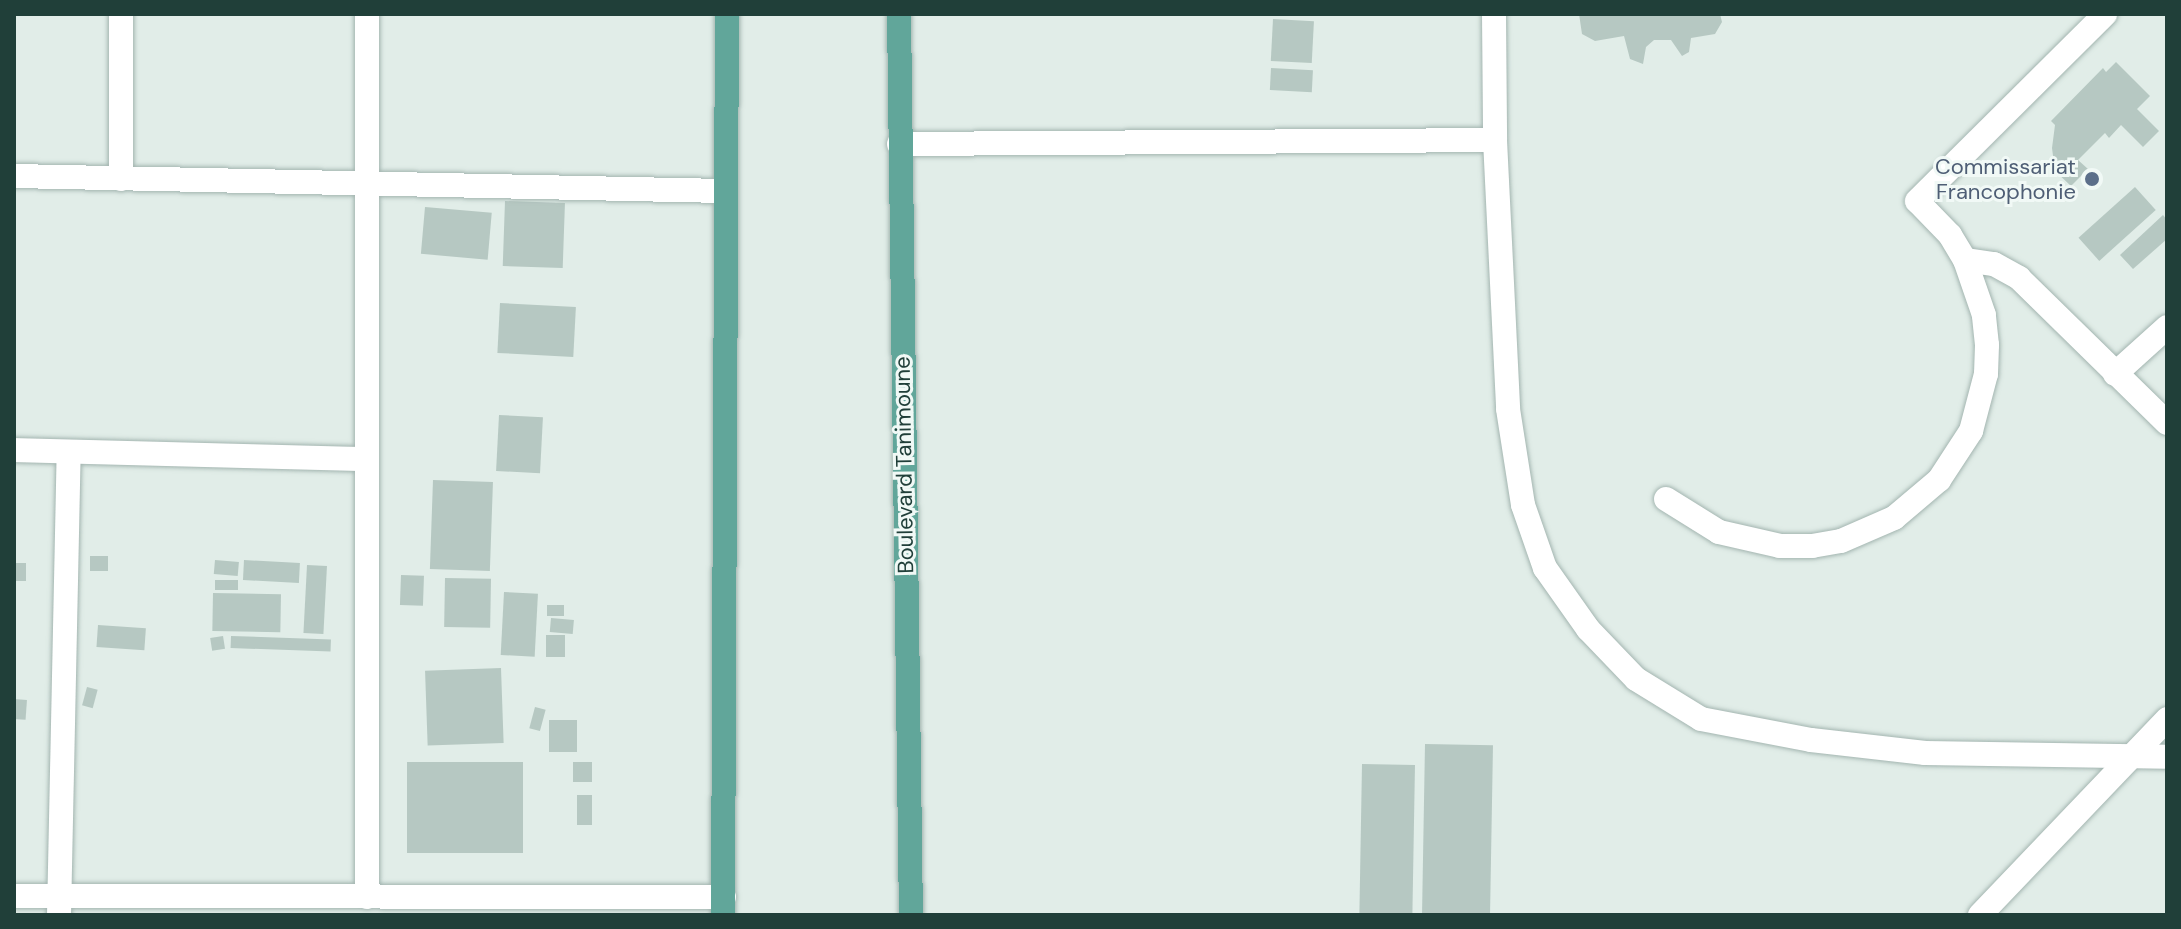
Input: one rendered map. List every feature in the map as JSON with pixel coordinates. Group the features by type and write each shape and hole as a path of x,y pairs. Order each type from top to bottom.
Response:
{"main road":[{"path":"723,906 727,14"},
{"name":"Boulevard Tanimoune","path":"899,14 911,915"}],"street":[{"path":"121,14 121,179"},
{"path":"367,14 367,897"},
{"path":"1494,14 1495,140 1508,409 1523,505 1545,568 1588,629 1636,679 1701,719 1811,740 1925,753 2167,757"},
{"path":"1666,499 1719,532 1780,546 1841,541 1894,518 1918,501 1957,456 1971,431 1986,374 1984,315 1965,260 1950,235 1917,201 2105,14"},
{"path":"899,144 1495,140"},
{"path":"14,176 726,191"},
{"path":"1965,260 1994,264 2019,278 2167,423"},
{"path":"2115,374 2167,327"},
{"path":"14,450 367,459"},
{"path":"60,906 69,452"},
{"path":"1980,915 2167,719"},
{"path":"14,896 60,906 367,897 723,906"}],"building":[{"path":"1579,14 1720,14 1722,22 1715,34 1691,38 1689,52 1682,56 1671,40 1654,40 1646,47 1643,64 1630,59 1624,36 1595,41 1582,34"},
{"path":"1273,19 1314,21 1312,63 1271,61"},
{"path":"2116,62 2150,96 2137,109 2159,131 2143,147 2121,125 2109,138 2105,133 2078,160 2088,169 2071,186 2055,171 2052,148 2055,125 2051,121 2103,68 2106,72"},
{"path":"1271,68 1313,70 1312,92 1270,90"},
{"path":"2135,187 2156,210 2099,261 2079,238"},
{"path":"505,201 565,203 563,268 503,266"},
{"path":"425,207 492,213 488,260 421,254"},
{"path":"2163,215 2167,220 2167,239 2133,269 2120,255"},
{"path":"500,303 576,307 573,357 497,353"},
{"path":"499,415 543,417 540,473 496,471"},
{"path":"433,480 493,482 490,571 430,569"},
{"path":"90,556 108,556 108,571 90,571"},
{"path":"215,560 239,562 238,576 214,574"},
{"path":"244,560 300,563 299,583 243,580"},
{"path":"15,563 26,563 26,581 15,581"},
{"path":"307,565 327,566 323,634 303,633"},
{"path":"401,575 424,576 423,606 400,605"},
{"path":"445,578 491,579 490,628 444,627"},
{"path":"215,580 238,580 238,590 215,590"},
{"path":"504,592 538,594 535,657 501,655"},
{"path":"213,593 281,594 280,632 212,631"},
{"path":"547,605 564,605 564,616 547,616"},
{"path":"551,618 574,620 573,634 550,632"},
{"path":"98,625 146,628 144,650 96,647"},
{"path":"546,635 565,635 565,657 546,657"},
{"path":"223,636 225,649 212,651 210,638"},
{"path":"231,636 331,639 331,651 231,648"},
{"path":"501,668 504,743 428,746 425,671"},
{"path":"87,687 98,690 93,708 82,705"},
{"path":"14,699 27,700 26,720 14,719"},
{"path":"535,707 546,710 540,731 529,728"},
{"path":"549,720 577,720 577,752 549,752"},
{"path":"1425,744 1493,745 1490,915 1422,915"},
{"path":"407,762 523,762 523,853 407,853"},
{"path":"573,762 592,762 592,782 573,782"},
{"path":"1362,764 1415,765 1412,915 1359,915"},
{"path":"577,795 592,795 592,825 577,825"}],"place":[{"name":"Commissariat Francophonie","path":"2092,179"}]}
